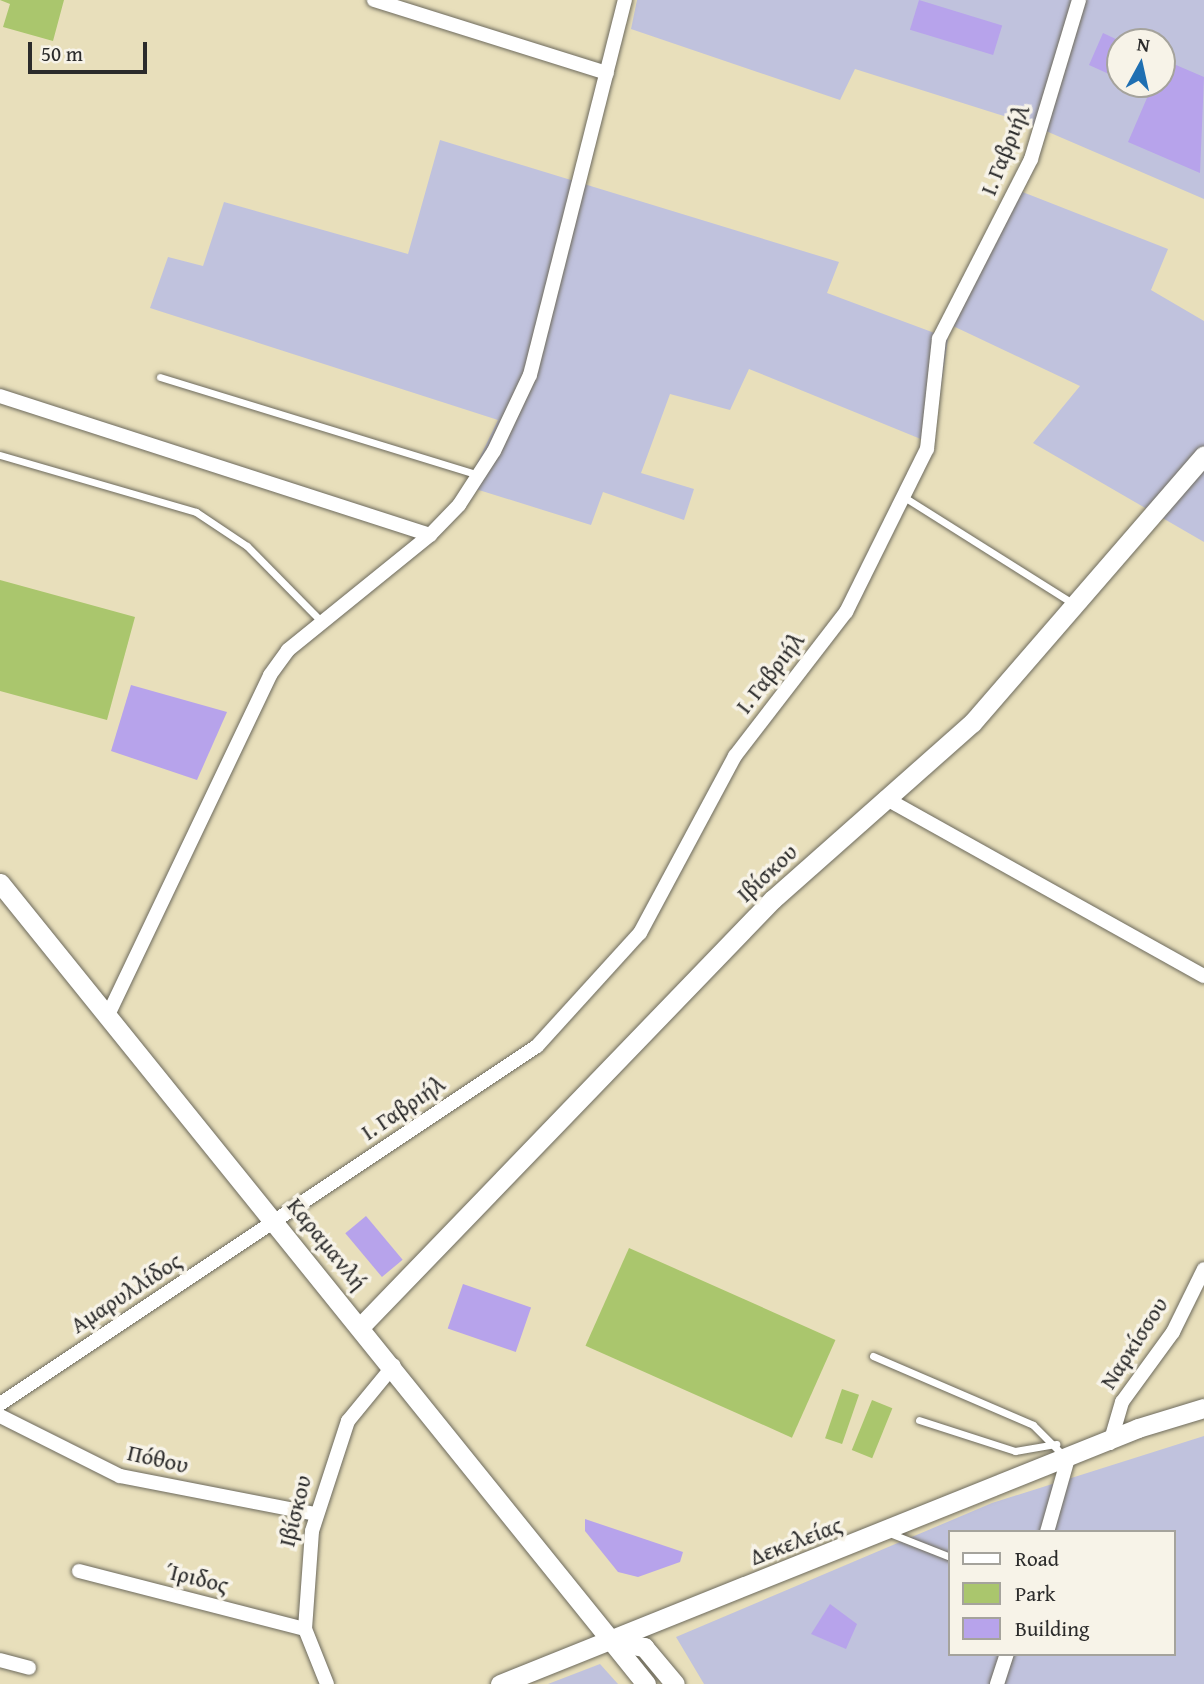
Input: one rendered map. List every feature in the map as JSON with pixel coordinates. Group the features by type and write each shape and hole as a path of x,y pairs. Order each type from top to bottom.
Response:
{"main road":[{"name":"Ιβίσκου","path":"362,1325 764,908 972,723 1078,607 1204,455"},
{"name":"Καραμανλή","path":"0,883 362,1325 608,1641 646,1684"},
{"name":"Δεκελείας","path":"500,1684 1204,1408"},
{"name":"Δεκελείας","path":"1110,1443 1204,1420"},
{"path":"608,1641 644,1647 675,1684"}],"street":[{"path":"374,0 607,74"},
{"path":"108,1015 270,675 321,622 430,535 478,475 530,375 625,0"},
{"name":"Ι. Γαβριήλ","path":"278,1223 537,1046 614,966 685,857 735,756 842,618 903,496 932,429 939,339 1031,159 1079,0"},
{"path":"0,397 430,535"},
{"path":"885,798 1204,976"},
{"name":"Αμαρυλλίδος","path":"3,1396 278,1223"},
{"name":"Ναρκίσσου","path":"1110,1443 1122,1402 1173,1332 1204,1269"},
{"name":"Ιβίσκου","path":"327,1684 305,1629 316,1514 348,1421 394,1365"},
{"name":"Πόθου","path":"0,1416 120,1476 316,1514"},
{"path":"1048,1530 1068,1462"},
{"name":"Ίριδος","path":"79,1571 305,1629"},
{"path":"997,1684 1006,1656"},
{"path":"0,1660 29,1668"}],"lane":[{"path":"160,377 478,475"},
{"path":"0,455 196,512 247,546 321,622"},
{"path":"903,496 1078,607"},
{"path":"873,1356 1033,1425 1056,1444 1068,1462"},
{"path":"919,1420 1015,1451 1056,1444"},
{"path":"887,1532 948,1556"}],"shaded area":[{"path":"637,0 1204,0 1204,199 1032,125 855,69 840,100 631,29"},
{"path":"440,140 839,262 827,293 948,338 933,444 749,369 730,410 670,394 641,473 694,489 684,520 603,492 591,525 466,486 498,420 150,308 168,257 203,266 224,202 408,254"},
{"path":"1020,191 1168,249 1151,290 1204,321 1204,542 1033,443 1080,386 953,326"},
{"path":"1204,1436 1204,1684 704,1684 676,1637 992,1503"},
{"path":"600,1664 618,1684 548,1684"}],"green space":[{"path":"0,0 64,0 53,41 3,27 10,4"},
{"path":"0,580 135,617 107,720 0,691"},
{"path":"629,1248 835,1340 792,1438 585,1346"},
{"path":"842,1389 859,1395 842,1444 825,1438"},
{"path":"872,1400 892,1408 872,1458 852,1450"}],"building":[{"path":"919,0 1002,25 993,55 910,30"},
{"path":"1103,33 1106,34 1106,73 1089,65"},
{"path":"1176,65 1204,77 1200,173 1128,142 1147,98 1176,98"},
{"path":"131,685 227,712 197,780 111,751"},
{"path":"366,1216 403,1260 382,1277 345,1233"},
{"path":"463,1284 531,1307 516,1352 448,1328"},
{"path":"585,1519 683,1552 680,1562 638,1577 618,1572 585,1531"},
{"path":"830,1604 857,1624 846,1649 811,1634"}]}
